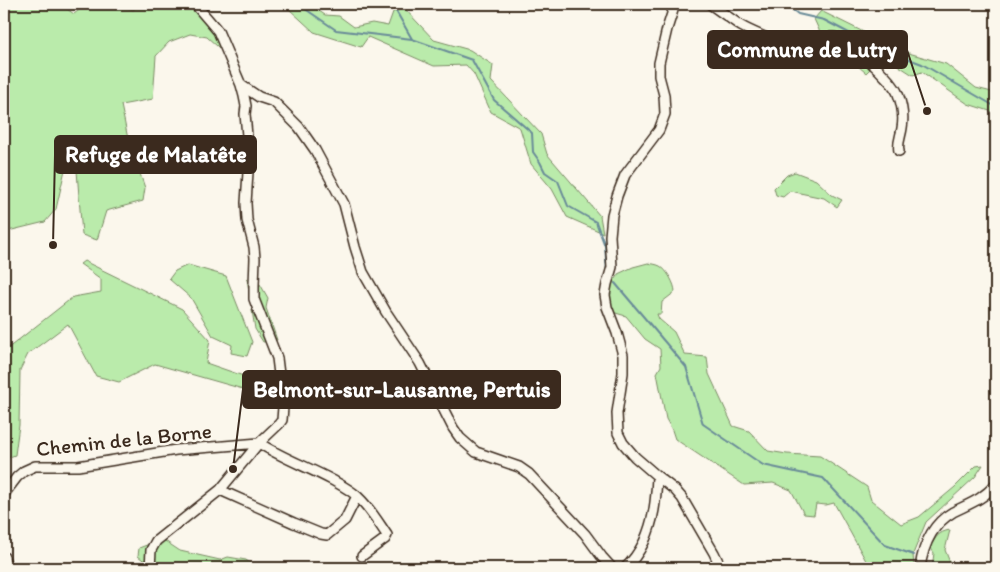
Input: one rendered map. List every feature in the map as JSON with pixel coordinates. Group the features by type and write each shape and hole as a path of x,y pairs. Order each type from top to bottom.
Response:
{"street":[{"path":"150,568 151,550 156,541 220,490 259,443 282,420 283,407 277,358 254,299 255,258 247,220 246,203 249,157 246,106 241,85 218,31 195,4"},
{"path":"675,4 658,63 664,95 665,114 659,130 625,176 617,196 612,215 610,236 612,267 605,295 622,355 623,373 618,413 618,433 623,443 635,457 682,498 714,552 721,568"},
{"path":"710,4 742,27 770,40 784,44 832,37 840,38 885,75 896,89 900,98 903,116 899,151"},
{"path":"241,85 259,97 274,102 299,127 315,150 344,204 363,272 386,312 420,364 460,438 476,452 519,467 528,474 585,534 612,568"},
{"path":"246,106 252,100 259,97"},
{"path":"259,443 272,452 344,487 365,504 387,535 385,539 362,556"},
{"name":"Chemin de la Borne","path":"4,494 24,471 35,466 78,466 176,450 259,443"},
{"path":"625,568 639,551 649,530 655,507 657,476"},
{"path":"920,568 925,545 931,533 941,521 951,513 989,493 996,484"},
{"path":"220,490 294,523 327,535 345,520 357,496"},
{"path":"4,557 8,568"}],"green space":[{"path":"4,4 60,4 74,14 87,4 121,4 133,10 141,4 195,4 218,31 228,56 207,37 190,34 169,42 156,56 153,99 121,105 128,139 145,188 143,201 106,211 97,240 82,235 76,158 67,161 56,209 45,222 4,232"},
{"path":"286,4 309,4 325,15 339,16 354,27 372,23 388,26 393,12 404,8 434,40 470,50 493,65 491,81 541,134 547,154 600,216 603,233 567,217 552,189 531,164 520,128 491,112 474,74 466,65 434,66 368,37 361,47 314,32"},
{"path":"821,11 902,51 946,64 976,88 996,93 996,113 968,104 922,72 913,75 888,59 865,53 871,68 866,73 849,58 849,45 820,37 814,19"},
{"path":"795,172 816,180 832,195 842,200 837,207 824,198 790,191 783,197 776,195 774,188 787,175"},
{"path":"84,261 182,309 210,340 206,363 255,380 250,391 155,364 119,382 96,376 68,324 28,354 20,370 19,425 15,455 4,459 4,342 7,349 73,297 101,292 101,279 80,264"},
{"path":"648,263 663,268 670,277 675,289 675,292 662,302 661,314 657,314 659,319 674,332 685,355 707,357 709,374 733,426 749,431 768,451 820,456 867,487 871,500 901,524 919,517 955,487 976,466 983,465 975,477 926,522 913,554 914,568 870,568 834,503 826,505 816,504 814,515 804,514 791,490 773,483 744,485 675,439 666,419 657,373 661,366 660,349 645,339 626,316 612,312 608,298 610,281 617,278 618,274"},
{"path":"188,265 226,276 252,342 247,356 231,353 232,345 213,336 191,298 169,279 175,271"},
{"path":"247,279 260,284 268,298 266,308 277,340 263,342 255,329"},
{"path":"950,530 945,550 951,565 957,568 932,568 934,553 930,547 938,536"},
{"path":"162,539 180,551 220,560 228,557 246,560 257,568 147,568 147,563 138,556 139,548"}],"waterway":[{"path":"298,4 336,30 412,39"},
{"path":"392,4 412,39 472,60 494,100 532,133 533,152 545,172 558,181 568,206 596,222 605,246 607,272"},
{"path":"785,4 798,14 824,20 870,44 922,64 996,107"},
{"path":"615,283 686,367 703,424 763,465 823,478 885,545 914,555"},
{"path":"933,563 937,568"}],"place":[{"name":"Commune de Lutry","path":"927,111"},
{"name":"Refuge de Malatête","path":"53,245"},
{"name":"Belmont-sur-Lausanne, Pertuis","path":"233,469"}]}
